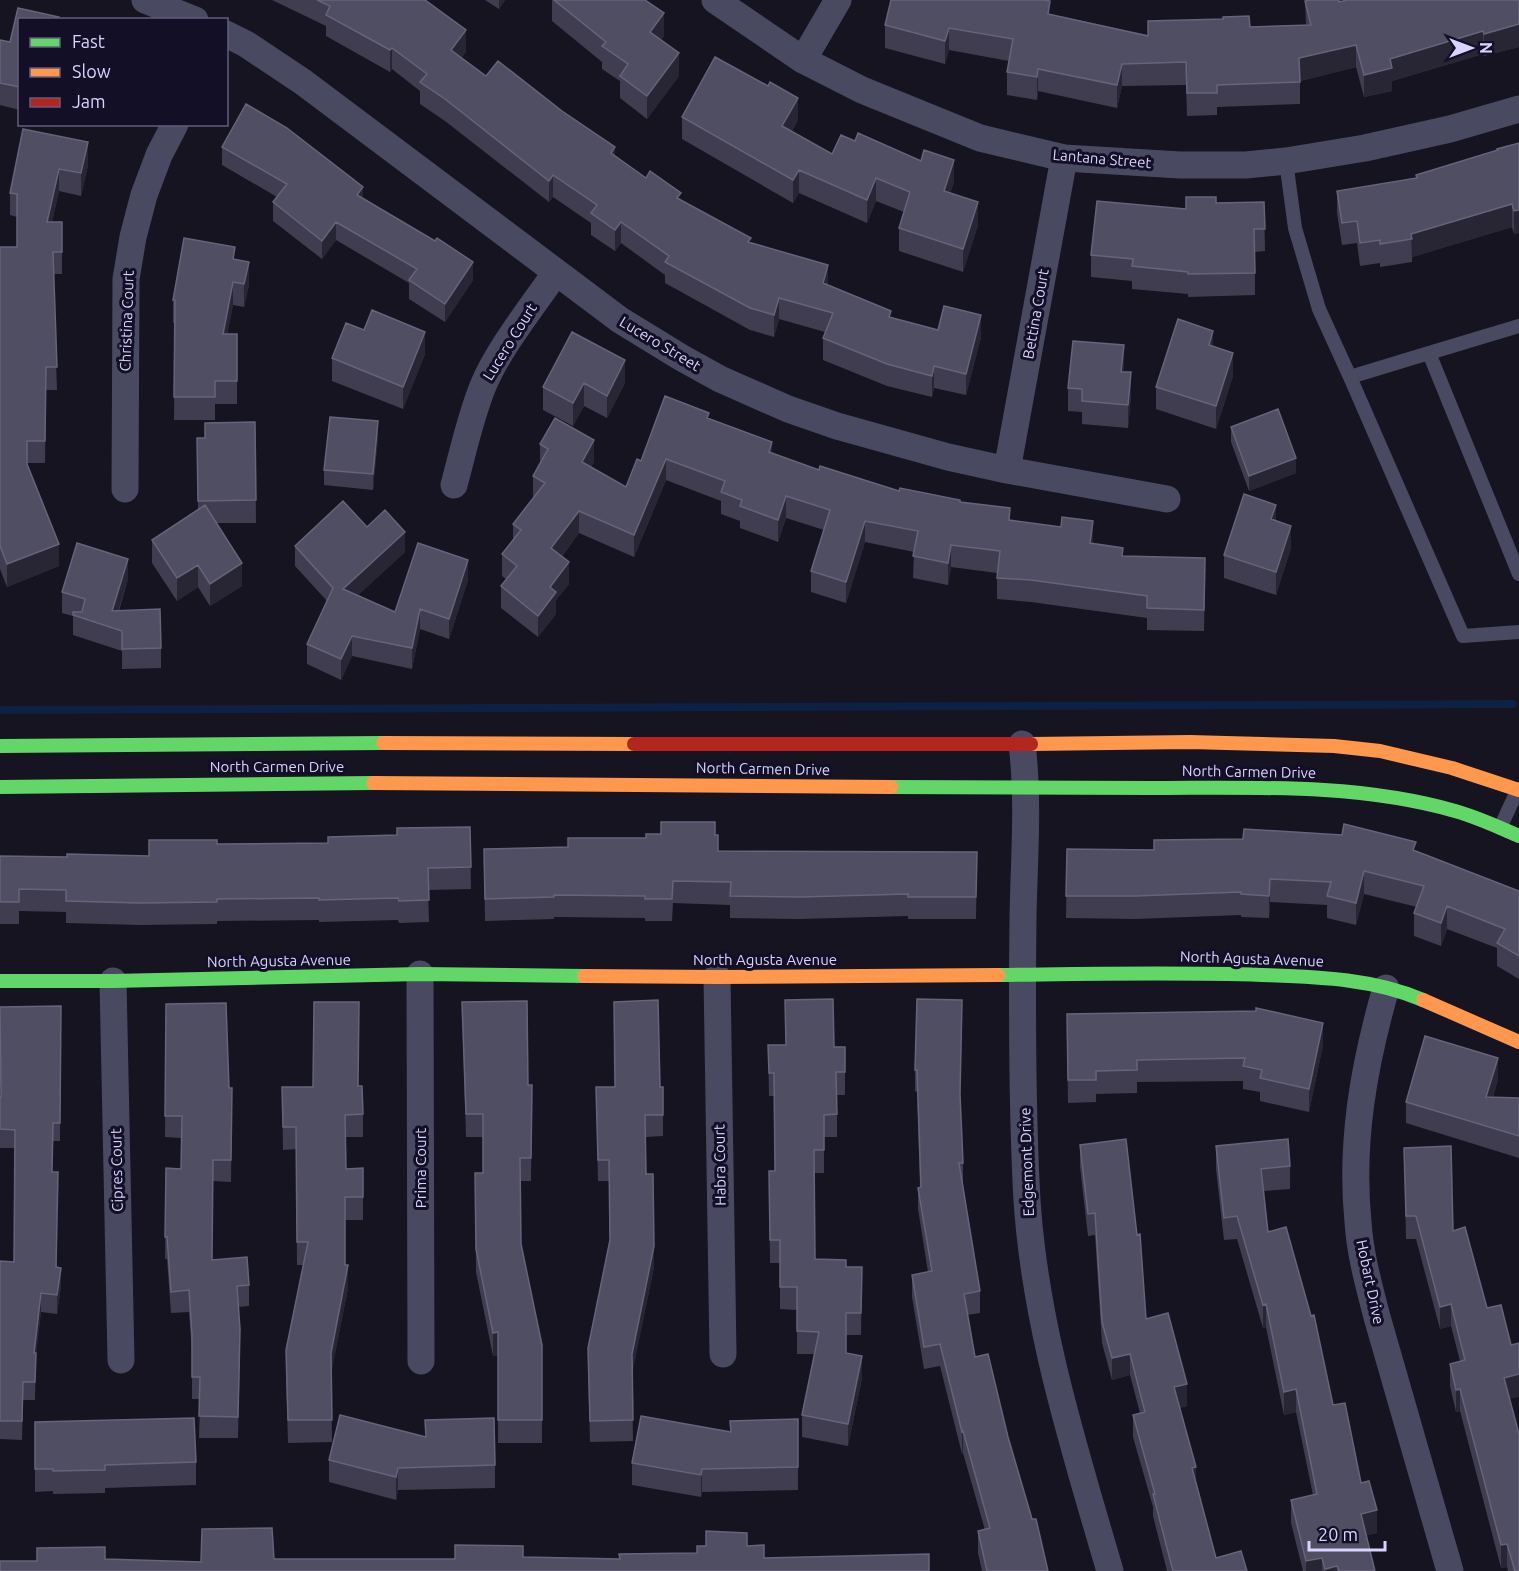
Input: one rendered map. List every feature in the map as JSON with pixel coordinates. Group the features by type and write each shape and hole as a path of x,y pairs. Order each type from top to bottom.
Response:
{"main road":[{"name":"North Carmen Drive","path":"0,746 187,743 1022,744 1190,742 1334,746 1380,751 1452,768 1518,789"},
{"name":"North Carmen Drive","path":"0,787 210,784 666,784 1254,788 1376,794 1450,809 1519,836"},
{"name":"North Agusta Avenue","path":"0,981 113,981 420,974 717,977 1277,974 1334,978 1407,993 1519,1042"}],"street":[{"path":"145,0 190,18"},
{"name":"Lantana Street","path":"715,0 803,60 862,90 980,138 1064,158 1180,165 1246,165 1286,161 1375,146 1450,129 1519,109"},
{"path":"803,60 838,0"},
{"name":"Lucero Street","path":"228,35 246,44 303,82 620,320 720,379 778,405 837,426 948,457 1007,471 1167,499"},
{"name":"Christina Court","path":"125,489 126,279 133,237 144,195 159,155 174,126"},
{"name":"Bettina Court","path":"1007,471 1064,158"},
{"name":"Lucero Court","path":"454,485 483,384 497,359 556,272"},
{"name":"Edgemont Drive","path":"1022,744 1025,788 1022,976 1026,1181 1030,1237 1053,1368 1110,1571"},
{"name":"Prima Court","path":"420,974 421,1361"},
{"name":"Habra Court","path":"717,977 723,1354"},
{"name":"Cipres Court","path":"113,981 122,1360"},
{"name":"Hobart Drive","path":"1386,988 1372,1037 1358,1119 1355,1172 1358,1224 1366,1276 1450,1571"}],"lane":[{"path":"1286,161 1295,228 1319,309 1463,636 1519,632"},
{"path":"1350,377 1519,326"},
{"path":"1429,353 1519,574"},
{"path":"1500,828 1518,789"}],"building":[{"path":"317,0 425,0 466,30 451,50 486,76 498,61 562,111 615,147 611,153 646,178 650,171 681,193 677,198 751,238 748,242 828,265 823,283 891,311 889,317 938,330 944,306 981,315 966,374 934,366 932,376 887,364 823,338 833,313 779,298 774,315 750,308 665,262 669,256 621,222 615,230 591,213 597,205 553,175 549,181 420,82 427,74 392,48 390,50 326,15 330,6"},
{"path":"554,0 645,0 664,13 650,32 679,53 647,96 620,76 628,64 602,46 606,42"},
{"path":"891,0 1044,0 1050,1 1048,14 1148,36 1148,21 1249,16 1250,27 1311,25 1305,1 1310,0 1339,0 1339,2 1347,0 1519,0 1519,24 1484,34 1483,31 1390,59 1392,68 1364,75 1356,45 1299,58 1300,82 1217,85 1217,93 1187,93 1186,62 1122,64 1117,85 1038,69 1037,77 1007,72 1013,39 949,28 945,41 885,25"},
{"path":"18,8 59,17 18,18 18,87 0,83 0,40 10,42"},
{"path":"715,57 768,86 770,82 798,98 782,126 832,154 841,135 855,141 858,133 921,161 924,150 954,160 944,191 978,202 963,249 899,228 910,192 876,178 867,200 799,170 793,180 682,117"},
{"path":"246,104 287,128 363,187 357,195 435,241 437,238 473,262 445,304 409,280 417,269 336,222 322,241 273,202 287,184 222,147"},
{"path":"23,129 88,142 81,173 59,169 47,222 62,222 62,252 53,252 57,367 46,367 45,441 27,441 27,464 59,544 7,564 0,546 0,247 17,247 17,194 10,193"},
{"path":"1519,143 1519,210 1514,211 1512,204 1411,234 1412,239 1380,244 1380,240 1360,243 1357,221 1342,223 1337,191 1417,178 1416,175"},
{"path":"1186,197 1216,197 1216,203 1264,202 1265,229 1254,229 1255,273 1188,274 1188,272 1132,266 1133,259 1091,255 1097,201 1186,209"},
{"path":"184,238 235,247 233,259 249,262 244,284 233,282 223,334 237,334 237,381 215,381 215,397 174,397 175,300 173,300"},
{"path":"372,310 425,332 403,387 332,358 346,323 364,330"},
{"path":"1178,319 1213,331 1209,345 1233,353 1216,406 1156,387"},
{"path":"572,332 625,360 607,396 584,383 573,403 543,387"},
{"path":"1073,341 1124,345 1121,372 1131,372 1128,405 1082,401 1082,389 1068,388"},
{"path":"665,396 709,413 707,418 772,442 769,452 819,470 820,466 899,491 900,488 960,500 960,502 1010,508 1009,520 1061,527 1062,517 1093,521 1090,543 1123,548 1122,556 1205,558 1204,610 1147,608 1147,596 1031,580 997,578 1000,551 951,545 948,563 913,556 918,531 865,521 846,582 811,571 830,510 786,496 778,520 740,506 742,500 721,492 725,481 666,459 634,535 579,511 551,548 569,562 550,587 556,592 538,616 501,586 517,566 502,554 521,530 513,524 545,483 533,476 548,449 540,444 555,418 594,440 582,462 626,487 637,459 641,461"},
{"path":"1278,409 1296,458 1249,476 1231,427"},
{"path":"330,417 378,421 373,474 324,470"},
{"path":"255,422 256,500 198,501 197,438 205,438 205,423"},
{"path":"1244,494 1276,505 1271,519 1291,526 1276,572 1224,555"},
{"path":"343,501 367,527 385,510 405,532 343,589 395,612 418,543 468,560 449,619 420,609 412,648 352,636 341,659 307,644 333,588 295,546"},
{"path":"205,505 242,563 210,584 198,565 177,578 152,540"},
{"path":"77,543 128,559 112,611 160,609 161,648 122,649 122,631 73,615 73,612 82,612 85,599 62,592"},
{"path":"661,822 715,822 718,851 977,852 976,897 908,897 908,894 730,896 731,882 673,881 672,899 645,899 645,896 554,895 554,897 485,899 484,849 568,847 568,838 646,838 646,834 661,834"},
{"path":"1344,824 1416,842 1413,850 1519,891 1519,956 1497,943 1505,929 1447,906 1441,923 1414,913 1424,886 1364,871 1356,903 1327,896 1331,882 1270,879 1269,896 1241,894 1241,892 1066,896 1067,849 1154,850 1154,840 1243,839 1244,829 1342,835"},
{"path":"470,827 471,867 428,868 429,900 399,901 398,898 217,899 217,902 139,903 66,901 66,890 19,889 19,902 0,902 0,856 67,857 67,854 149,856 149,840 217,840 217,844 328,843 328,837 397,835 397,828"},
{"path":"833,999 834,1047 845,1047 845,1072 836,1072 837,1114 824,1115 824,1150 814,1150 815,1259 846,1260 846,1267 862,1267 861,1313 846,1313 846,1353 862,1356 848,1424 802,1415 819,1332 797,1331 797,1287 780,1287 780,1240 770,1240 769,1171 775,1171 774,1073 769,1073 768,1045 786,1045 785,1000"},
{"path":"917,999 962,1000 960,1094 963,1163 959,1163 980,1291 964,1294 975,1357 988,1354 1008,1437 1032,1519 1036,1519 1048,1571 987,1571 978,1531 990,1528 962,1432 940,1344 924,1347 912,1275 932,1271 918,1188 921,1187 917,1070 915,1070"},
{"path":"658,1000 663,1115 645,1115 646,1174 653,1174 654,1246 632,1354 633,1420 590,1421 588,1348 610,1240 609,1160 598,1160 596,1087 615,1087 614,1002"},
{"path":"527,1001 528,1085 532,1085 531,1158 520,1158 521,1244 542,1345 542,1420 498,1420 498,1332 493,1333 476,1249 475,1173 483,1173 483,1114 466,1114 462,1002"},
{"path":"314,1002 359,1002 358,1086 362,1086 363,1114 345,1115 346,1169 363,1168 363,1197 345,1197 345,1265 348,1265 331,1353 332,1420 288,1420 286,1350 308,1242 297,1242 296,1127 283,1127 282,1087 313,1087"},
{"path":"226,1003 229,1088 232,1088 231,1160 213,1160 212,1260 247,1257 249,1285 237,1286 240,1329 238,1417 199,1416 200,1377 192,1377 189,1290 171,1292 167,1237 165,1237 166,1168 181,1169 182,1116 165,1116 166,1004"},
{"path":"61,1006 60,1123 53,1123 52,1172 58,1172 56,1267 61,1268 57,1295 41,1293 34,1353 36,1353 35,1382 23,1382 22,1421 0,1421 0,1261 14,1262 15,1130 0,1129 0,1007"},
{"path":"1256,1008 1323,1023 1309,1089 1260,1078 1262,1070 1243,1066 1245,1058 1137,1060 1137,1070 1096,1071 1096,1080 1068,1080 1067,1014 1256,1011"},
{"path":"1425,1036 1498,1058 1486,1097 1519,1098 1519,1136 1406,1102"},
{"path":"1126,1139 1137,1235 1140,1234 1146,1319 1168,1313 1187,1384 1174,1387 1196,1467 1192,1468 1216,1558 1241,1551 1247,1571 1173,1571 1133,1415 1145,1412 1130,1354 1112,1358 1102,1322 1095,1213 1088,1214 1080,1145"},
{"path":"1288,1139 1290,1166 1261,1169 1268,1232 1286,1227 1311,1316 1314,1315 1333,1405 1345,1403 1361,1483 1369,1481 1377,1510 1361,1514 1375,1571 1339,1571 1337,1566 1325,1569 1322,1558 1306,1561 1291,1500 1317,1494 1296,1389 1284,1392 1266,1304 1263,1305 1237,1216 1224,1218 1216,1146"},
{"path":"1451,1146 1453,1231 1465,1227 1487,1308 1501,1305 1511,1345 1519,1343 1519,1374 1504,1378 1519,1434 1519,1571 1515,1571 1507,1544 1501,1545 1460,1389 1456,1390 1450,1364 1465,1360 1451,1304 1440,1307 1416,1216 1406,1216 1404,1148"},
{"path":"340,1415 426,1437 425,1420 494,1418 495,1465 398,1468 396,1477 329,1460"},
{"path":"641,1416 731,1432 730,1421 798,1419 798,1467 702,1469 701,1475 632,1463"},
{"path":"194,1418 196,1462 105,1465 105,1470 35,1469 35,1422"},
{"path":"272,1528 274,1559 455,1559 455,1545 523,1546 523,1557 620,1559 619,1554 697,1553 697,1546 706,1546 706,1531 747,1533 747,1546 764,1545 764,1558 929,1554 929,1571 0,1571 0,1561 37,1561 37,1548 105,1547 105,1559 201,1562 202,1529"}],"waterway":[{"path":"0,710 1513,704"}],"traffic: fast":[{"path":"0,746 383,743"},
{"path":"0,787 373,783"},
{"path":"891,787 1266,788 1342,791 1418,802 1455,811 1519,836"},
{"path":"0,981 113,981 420,974 584,976"},
{"path":"998,975 1196,974 1303,977 1364,983 1423,1000"}],"traffic: slow":[{"path":"1031,744 1190,742 1334,746 1380,751 1452,768 1519,790"},
{"path":"383,743 634,744"},
{"path":"373,783 891,787"},
{"path":"584,976 998,975"},
{"path":"1423,1000 1519,1042"}],"traffic: jam":[{"path":"634,744 1031,744"}]}
